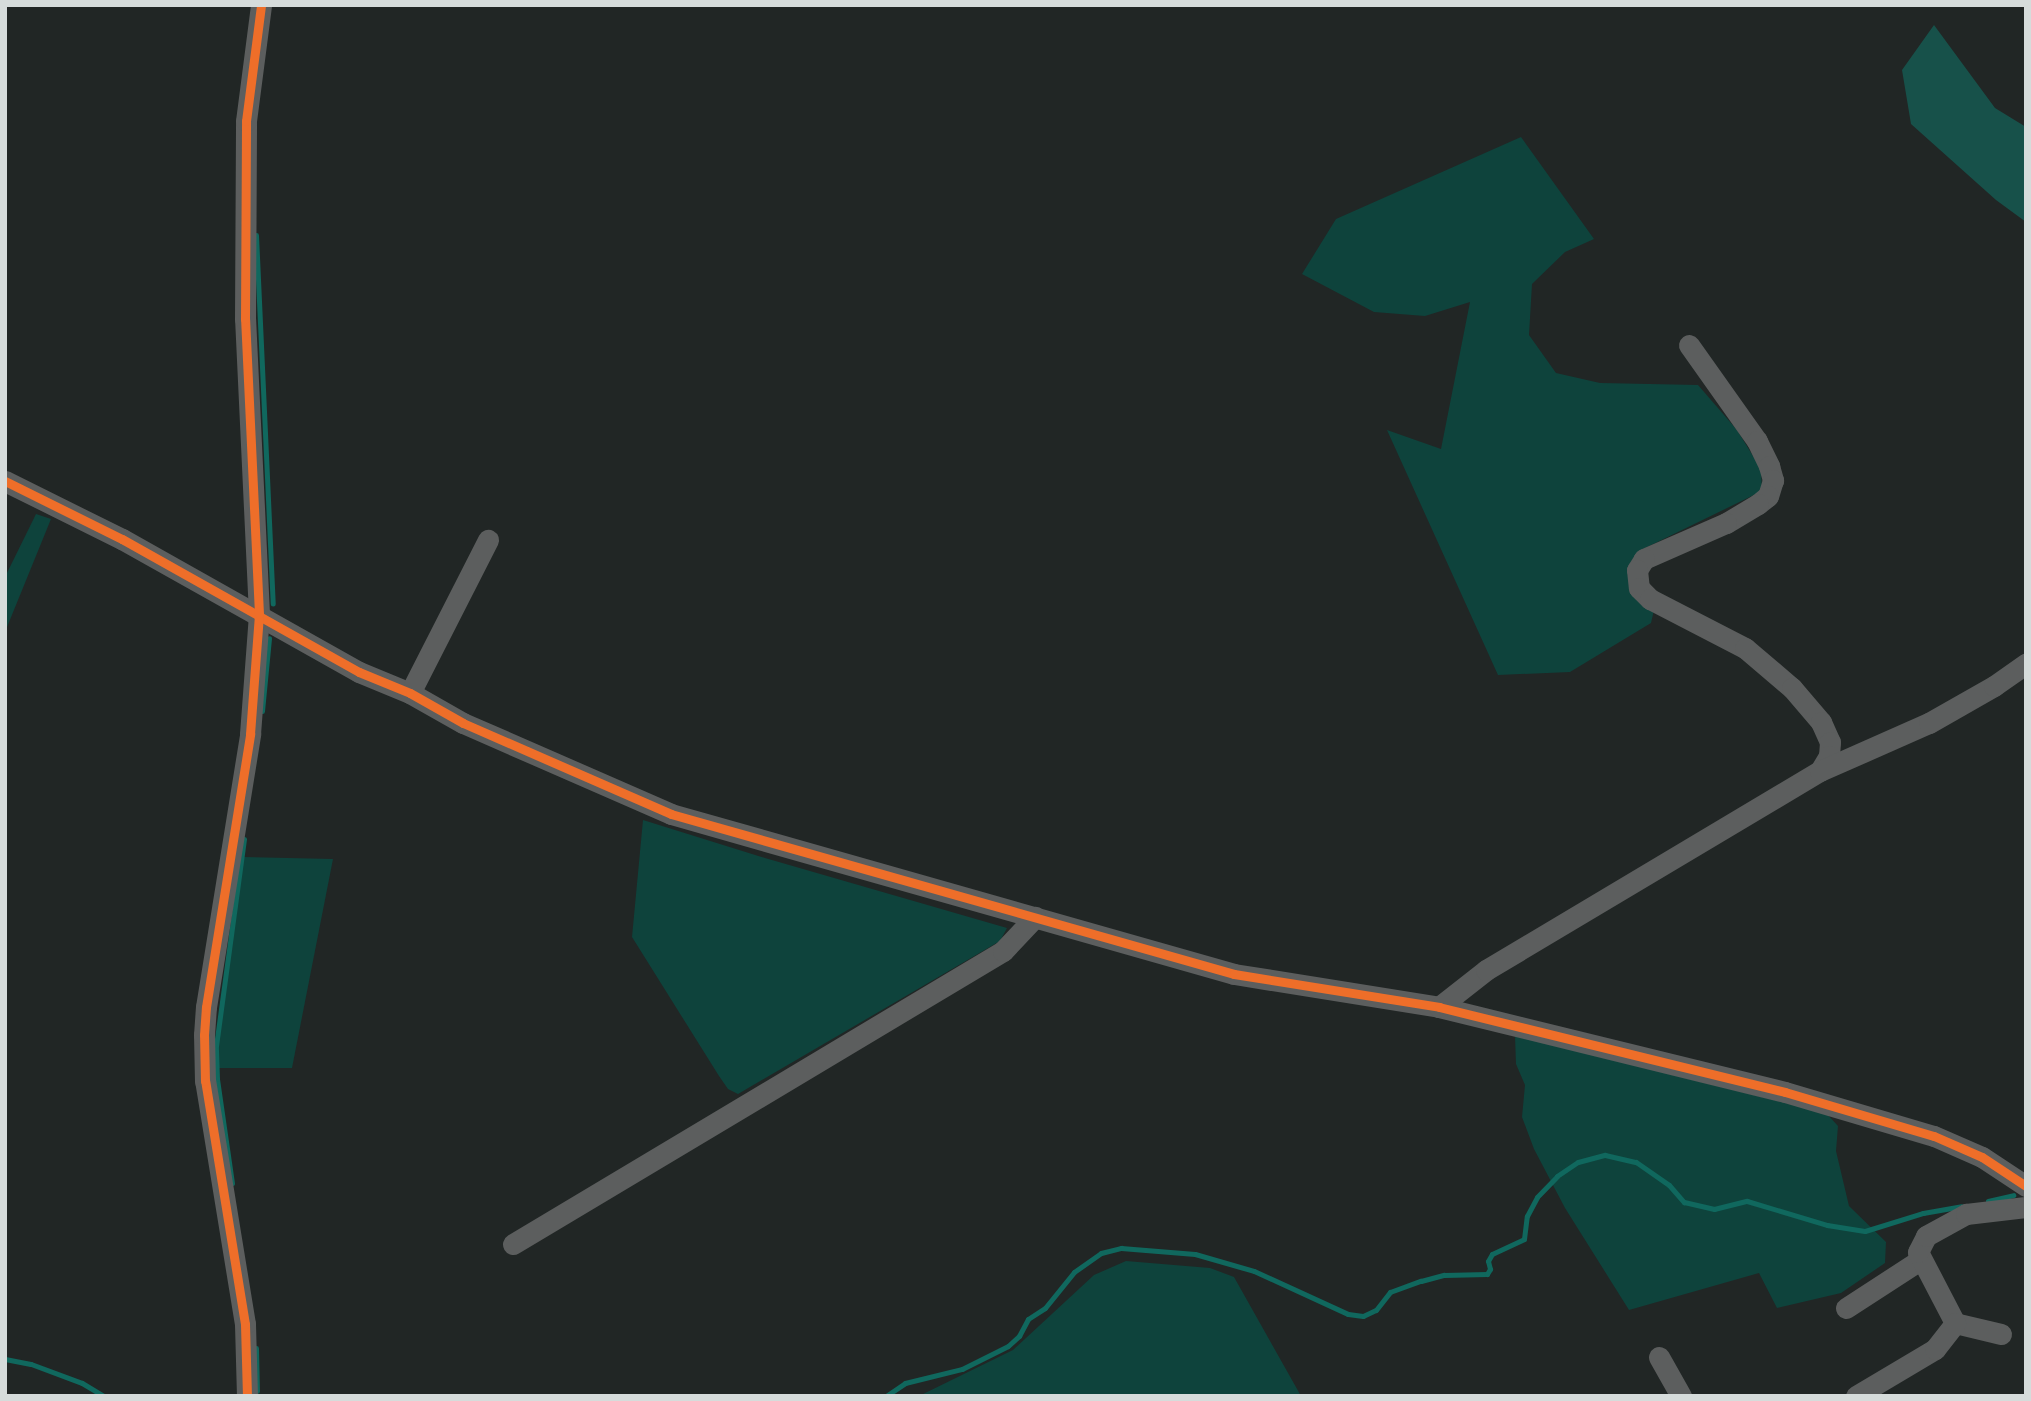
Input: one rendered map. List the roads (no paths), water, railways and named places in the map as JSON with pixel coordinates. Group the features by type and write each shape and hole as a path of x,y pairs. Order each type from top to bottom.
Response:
{"street":[{"path":"247,1396 245,1324 205,1082 204,1035 206,1007 250,734 258,614 245,319 246,121 261,5"},
{"path":"1689,345 1757,441 1773,481 1768,496 1758,504 1726,523 1644,558 1637,570 1639,588 1650,598 1745,648 1792,688 1821,722 1830,742 1829,756 1820,771"},
{"path":"5,481 122,539 359,672 410,694 463,723 671,814 1234,974 1439,1007 1785,1092 1892,1122 1982,1157 2026,1186"},
{"path":"410,694 488,540"},
{"path":"1439,1007 1454,992 1496,964 1820,771 1929,723 1994,686 2026,664"},
{"path":"513,1244 1003,951 1035,917"},
{"path":"2001,1334 1955,1323 1920,1260 1920,1244 1941,1226 1966,1214 2026,1207"},
{"path":"1846,1308 1920,1260"},
{"path":"1856,1396 1935,1349 1955,1323"},
{"path":"1659,1357 1681,1396"}],"waterway":[{"path":"256,235 273,604"},
{"path":"262,711 269,638"},
{"path":"232,1183 217,1079 216,1046 244,839"},
{"path":"886,1396 905,1383 962,1369 1008,1346 1019,1336 1028,1319 1045,1308 1074,1272 1101,1253 1121,1248 1195,1254 1254,1271 1348,1314 1363,1316 1376,1310 1390,1292 1421,1281 1444,1275 1487,1274 1490,1269 1488,1261 1492,1254 1524,1239 1527,1216 1537,1197 1557,1176 1578,1162 1605,1155 1636,1162 1669,1185 1684,1202 1714,1209 1747,1201 1827,1225 1865,1231 1923,1213 1961,1206"},
{"path":"1988,1201 2013,1195"},
{"path":"256,1348 257,1391"},
{"path":"5,1359 31,1364 82,1383 104,1396"}]}
